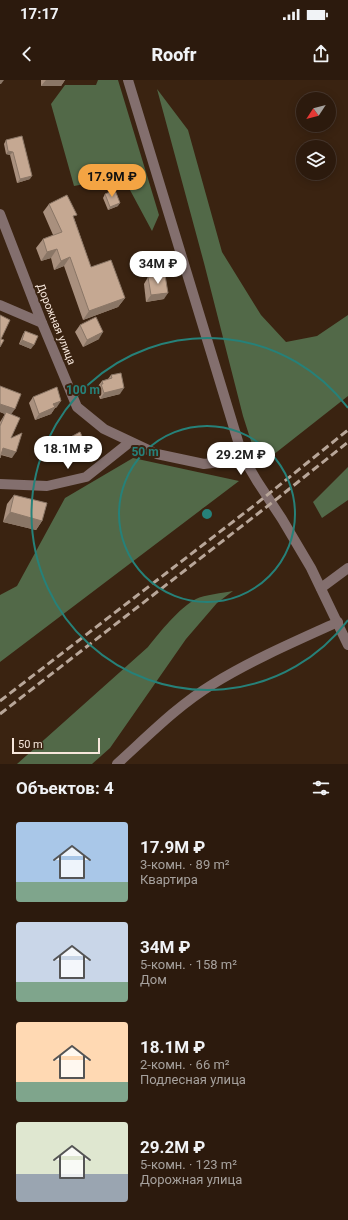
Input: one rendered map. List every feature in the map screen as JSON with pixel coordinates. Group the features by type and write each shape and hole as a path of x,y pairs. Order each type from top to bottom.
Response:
{"street":[{"path":"128,80 244,459 311,568 348,645"},
{"name":"Дорожная улица","path":"0,214 42,323 77,407 104,429 157,454 204,464 244,459"},
{"path":"0,305 42,323"},
{"path":"0,484 47,486 86,478 130,442"},
{"path":"321,588 348,568"},
{"path":"117,764 179,709 213,684 272,653 338,622"}],"green space":[{"path":"98,80 118,80 159,215 152,231 123,177 74,186 51,104 65,85 96,85"},
{"path":"157,89 188,130 222,252 261,315 286,342 317,336 348,315 348,396 259,466 243,416"},
{"path":"133,458 239,481 0,662 0,595 17,586 65,498"},
{"path":"348,467 348,500 322,518 313,502"},
{"path":"233,591 217,603 186,639 110,748 92,764 17,764 148,647 158,634 183,608 196,599"}],"building":[{"path":"22,136 32,176 20,179 13,152 8,151 6,140"},
{"path":"115,190 120,203 110,207 105,194"},
{"path":"67,195 77,215 73,216 91,267 111,260 125,298 89,311 70,257 61,261 57,249 47,252 43,239 62,232 49,204"},
{"path":"165,275 168,293 151,295 148,277"},
{"path":"0,315 10,320 1,339 4,340 0,347"},
{"path":"96,317 103,332 87,340 80,325"},
{"path":"25,331 38,336 34,345 22,340"},
{"path":"121,373 124,388 104,393 101,384 103,384 102,381 112,378 111,375"},
{"path":"0,386 21,394 15,409 0,404"},
{"path":"57,387 61,401 53,404 55,407 39,414 33,397"},
{"path":"6,412 20,418 11,438 22,433 16,452 3,448 0,458 0,426"},
{"path":"80,432 86,445 70,452 65,440"},
{"path":"14,495 47,503 42,521 10,512"}],"railway":[{"path":"0,701 256,504 348,430"},
{"path":"0,714 348,442"}]}
